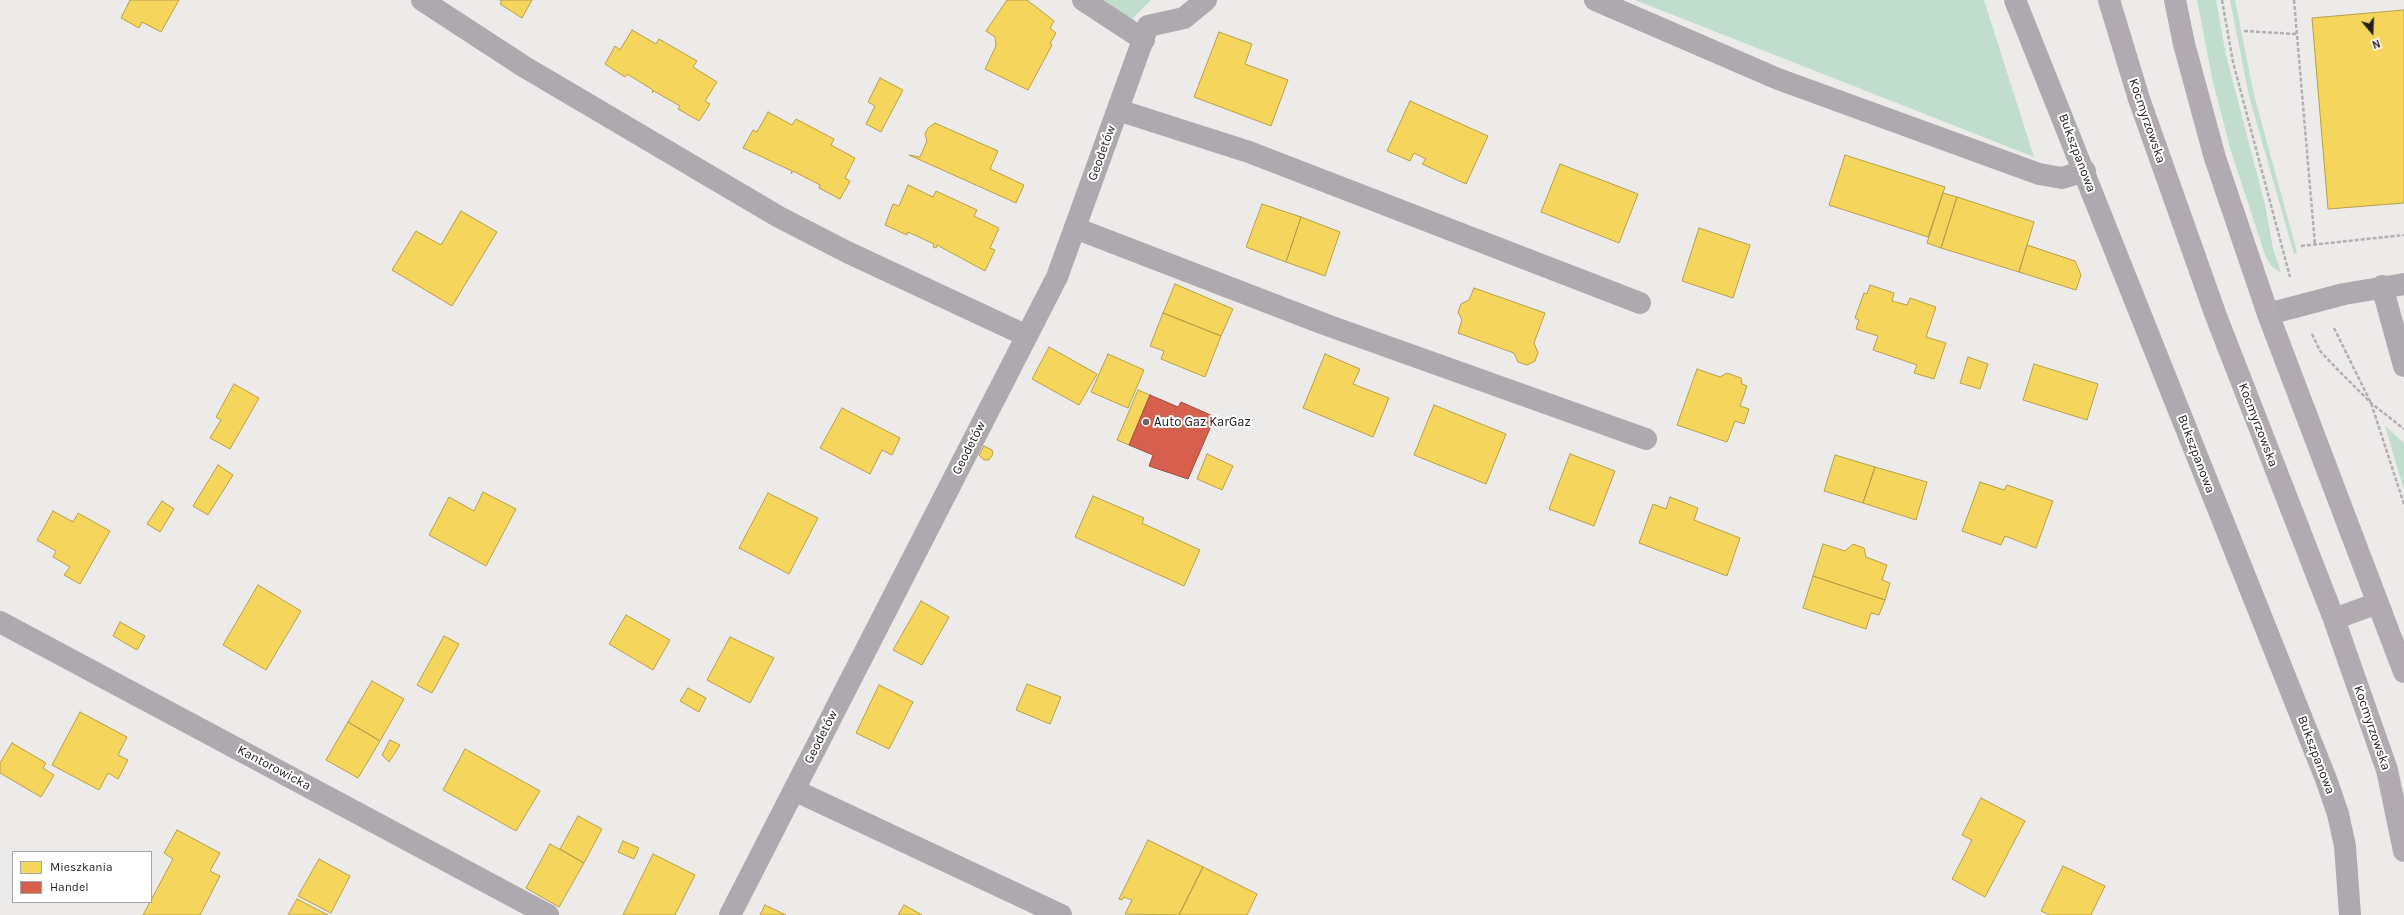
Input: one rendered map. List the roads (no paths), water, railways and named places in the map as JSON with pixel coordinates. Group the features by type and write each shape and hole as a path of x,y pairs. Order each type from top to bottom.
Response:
{"main road":[{"name":"Kocmyrzowska","path":"2109,0 2139,99 2216,316 2334,619 2387,770 2404,851"},
{"path":"2175,0 2184,44 2215,158 2268,314 2404,672"},
{"path":"2334,619 2378,603"}],"street":[{"path":"422,0 549,82 779,217 847,252 1027,336"},
{"path":"1083,0 1144,40"},
{"name":"Geodetów","path":"730,915 1057,276 1148,26 1184,18 1206,0"},
{"path":"1595,0 1778,79 2039,174 2062,178 2085,171"},
{"name":"Bukszpanowa","path":"2015,0 2085,171 2106,231 2326,779 2338,814 2345,846 2350,915"},
{"path":"1118,110 1249,152 1640,303"},
{"path":"1075,228 1324,324 1646,439"},
{"path":"2268,314 2344,294 2382,286 2404,284"},
{"path":"2382,286 2404,366"},
{"name":"Kantorowicka","path":"0,622 548,915"},
{"path":"794,790 1060,915"}],"place":[{"name":"Auto Gaz KarGaz","path":"1146,422"}]}
